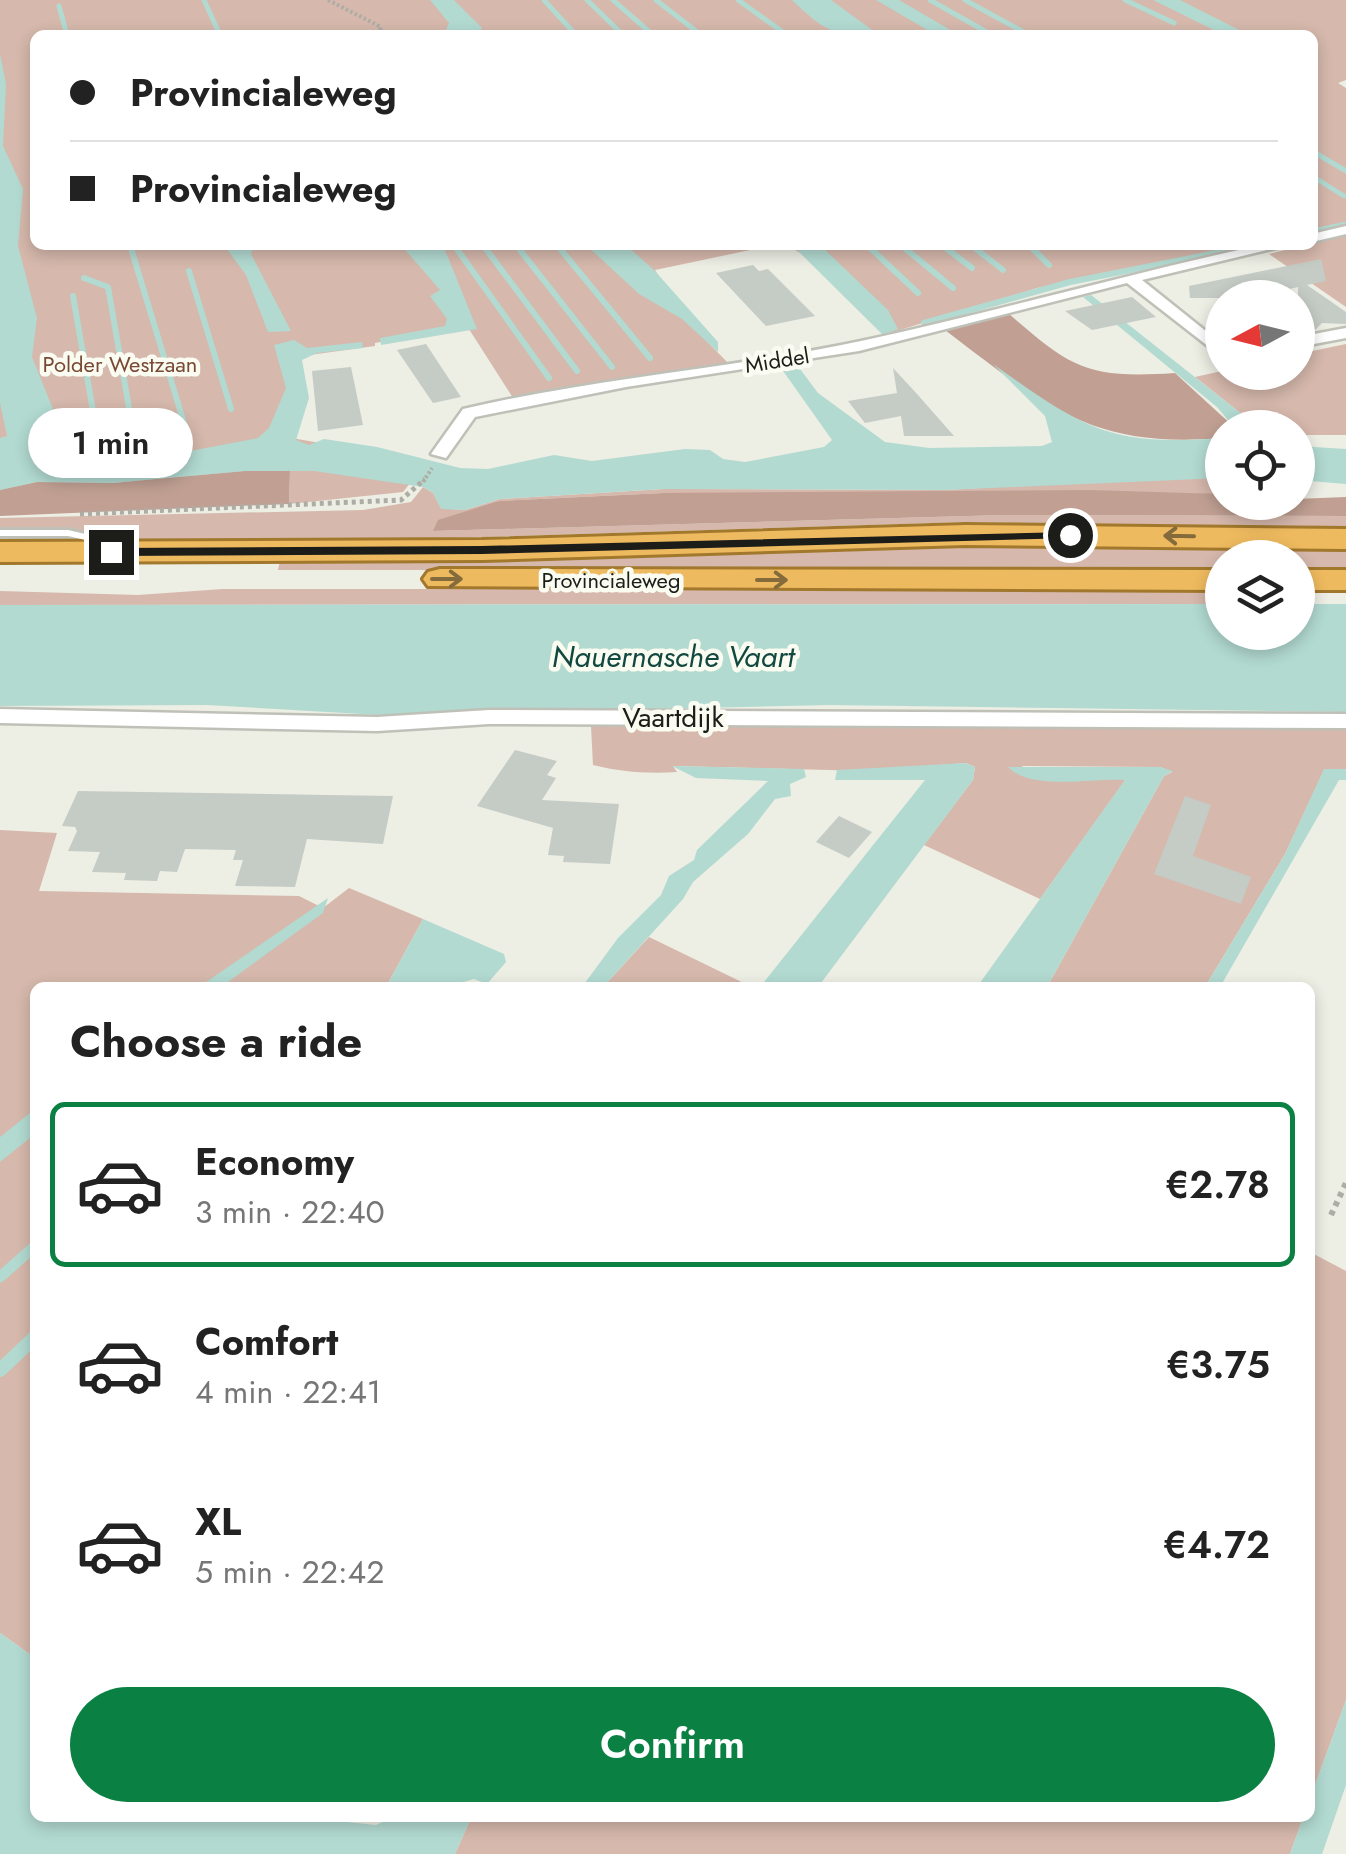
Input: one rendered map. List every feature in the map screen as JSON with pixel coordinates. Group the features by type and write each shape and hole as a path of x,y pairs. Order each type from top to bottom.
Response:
{"highway":[{"name":"Provincialeweg","path":"0,552 482,550 965,535 1346,539"},
{"name":"Provincialeweg","path":"0,579 1205,580"},
{"path":"1315,580 1346,580"}],"street":[{"path":"1318,237 1346,230"},
{"name":"Middel","path":"440,454 469,413 626,382 860,346 1258,250"},
{"path":"1130,278 1205,338"},
{"path":"1315,338 1346,332"},
{"name":"Vaartdijk","path":"0,716 377,724 548,717 1346,721"}],"lane":[{"path":"0,533 68,533 148,552"}],"path":[{"path":"328,0 342,12 370,19 380,30"},
{"path":"76,514 375,503 400,500 419,488"},
{"path":"1331,1215 1346,1183"}],"green space":[{"name":"Polder Westzaan","path":"0,0 1346,0 1346,80 1338,83 1346,88 1346,227 1318,234 1318,30 30,30 30,250 750,250 655,270 681,315 729,364 515,401 467,326 375,346 295,357 286,437 427,462 403,492 289,504 290,471 0,490"},
{"path":"1346,235 1346,307 1315,286 1315,280 1307,280 1269,254 1318,250 1318,242"},
{"path":"795,250 1231,250 1037,288 890,333 814,253 804,255"},
{"path":"1346,344 1346,435 1315,435 1315,410 1237,410 1211,390 1315,390 1315,350"},
{"path":"1205,477 1205,494 663,493 499,501 433,531 1005,515 1205,516 1205,520 1315,520 1315,516 1346,516 1346,529 967,522 291,543 145,541 67,529 0,529 0,518 363,510 411,502 423,487 433,493 441,508 465,510 500,499 664,489 946,490"},
{"path":"997,544 1205,546 1205,570 278,570 280,561 663,557"},
{"path":"1315,548 1346,548 1346,570 1315,570"},
{"path":"223,589 1205,589 1205,604 0,605 0,591 138,595"},
{"path":"591,726 1346,727 1346,769 1324,770 1285,854 1208,982 1050,982 1164,776 1172,772 1160,767 1022,766 1035,778 1126,779 1040,899 924,845 973,780 975,767 966,763 868,771 673,766 677,772 624,771 593,765"},
{"path":"0,830 57,833 39,891 299,896 323,908 349,888 423,919 389,982 30,982 30,1654 0,1633"},
{"path":"649,937 742,982 608,982"},
{"path":"1315,1255 1346,1271 1346,1700 1315,1785"},
{"path":"469,1822 1302,1822 1290,1854 455,1854"}],"shaded area":[{"path":"1008,313 1048,346 1082,366 1121,374 1175,373 1215,410 1205,410 1205,439 1177,440 1103,429 1042,400 945,330"},
{"path":"245,471 290,471 289,504 0,516 0,490 37,482 112,483"},
{"path":"1090,490 1205,493 1205,516 1005,515 433,531 438,520 499,501 663,493"},
{"path":"1346,497 1346,516 1315,516 1315,498"}],"water":[{"path":"430,0 454,0 482,28 446,30 449,23"},
{"path":"792,0 831,0 872,30 830,30"},
{"path":"876,0 899,0 950,30 927,30"},
{"path":"1153,0 1180,0 1239,30 1214,30"},
{"path":"0,54 6,84 3,146 23,189 18,246 37,318 32,357 55,414 49,445 76,456 148,459 258,438 269,428 286,388 274,345 294,340 307,348 362,342 363,348 317,353 302,360 309,398 296,440 309,445 324,439 377,447 460,468 488,469 554,455 592,461 685,449 710,450 723,459 745,462 824,447 832,440 781,368 797,365 818,393 885,442 929,448 1042,446 1052,442 1045,416 993,364 1051,404 1099,428 1151,439 1205,439 1205,479 946,490 664,489 500,499 465,510 441,509 433,493 423,487 314,471 245,471 112,483 37,482 0,490 0,438 7,436 0,403"},
{"path":"228,250 252,250 291,331 268,332 246,275"},
{"path":"405,250 445,250 477,329 381,345 380,338 445,326 447,319 430,296 440,290"},
{"path":"591,250 632,250 718,342 718,352 682,319 639,294"},
{"path":"797,250 825,250 888,310 898,329 883,335"},
{"path":"1091,295 1205,385 1205,390 1211,390 1236,410 1220,410 1083,297"},
{"path":"1315,447 1346,449 1346,484 1315,481"},
{"name":"Nauernasche Vaart","path":"1205,604 1205,650 1315,650 1315,604 1346,604 1346,712 829,705 379,715 207,705 0,706 0,605"},
{"path":"966,763 975,767 973,780 822,982 764,982 925,780 835,780 837,770"},
{"path":"672,766 804,769 806,777 790,784 791,796 775,799 748,834 693,882 683,899 608,982 586,982 618,938 661,895 669,876 694,860 697,850 768,781 696,778"},
{"path":"1008,767 1160,767 1173,771 1164,776 1050,982 981,982 1125,780 1063,782 1018,774"},
{"path":"1324,769 1346,769 1346,780 1339,780 1223,982 1208,982 1285,854"},
{"path":"328,898 323,913 228,982 206,982"},
{"path":"423,919 504,954 506,962 489,982 389,982"},
{"path":"30,1113 30,1138 0,1162 0,1137"},
{"path":"0,1633 30,1654 30,1822 376,1825 469,1822 455,1854 0,1854"},
{"path":"1346,1700 1346,1785 1322,1854 1290,1854 1302,1822 1315,1822 1315,1785"}],"building":[{"path":"1321,259 1326,281 1315,283 1315,280 1218,280"},
{"path":"753,265 759,271 768,269 815,316 766,326 716,273"},
{"path":"1205,283 1205,298 1190,298 1189,286"},
{"path":"1315,291 1346,312 1346,324 1322,323 1315,330"},
{"path":"1132,297 1156,317 1092,330 1065,311"},
{"path":"426,344 461,397 433,403 397,350"},
{"path":"351,367 363,425 318,431 312,371"},
{"path":"893,368 954,436 904,436 901,416 865,423 848,401 897,393"},
{"path":"515,750 557,761 547,775 556,778 542,800 619,804 610,864 563,862 564,856 548,855 553,828 477,806"},
{"path":"78,791 393,796 383,844 307,839 295,887 235,886 243,860 233,860 236,850 185,849 177,872 160,871 157,881 124,880 126,873 92,872 100,852 68,851 77,831 75,827 62,826"},
{"path":"1185,796 1211,805 1193,856 1251,877 1241,904 1154,874"},
{"path":"839,816 872,832 849,858 816,842"}],"waterway":[{"path":"204,0 218,30"},
{"path":"544,0 571,30"},
{"path":"587,0 618,30"},
{"path":"613,0 647,30"},
{"path":"656,0 695,30"},
{"path":"738,0 780,30"},
{"path":"930,0 983,30"},
{"path":"965,0 1020,30"},
{"path":"1125,0 1174,23"},
{"path":"59,6 66,30"},
{"path":"1318,155 1346,171"},
{"path":"1318,180 1344,196"},
{"path":"1318,231 1344,225"},
{"path":"132,250 184,423"},
{"path":"458,250 549,378"},
{"path":"487,250 577,371"},
{"path":"520,250 612,367"},
{"path":"561,250 650,358"},
{"path":"872,250 918,293"},
{"path":"907,250 953,288"},
{"path":"949,250 972,268"},
{"path":"977,250 1003,270"},
{"path":"1034,250 1049,265"},
{"path":"924,323 1070,282 1232,250"},
{"path":"189,271 231,409"},
{"path":"84,278 108,287 133,431"},
{"path":"73,296 97,434"},
{"path":"0,1277 30,1250"},
{"path":"0,1370 30,1342"}],"route":[{"path":"111,552 482,550 1070,535"}]}
